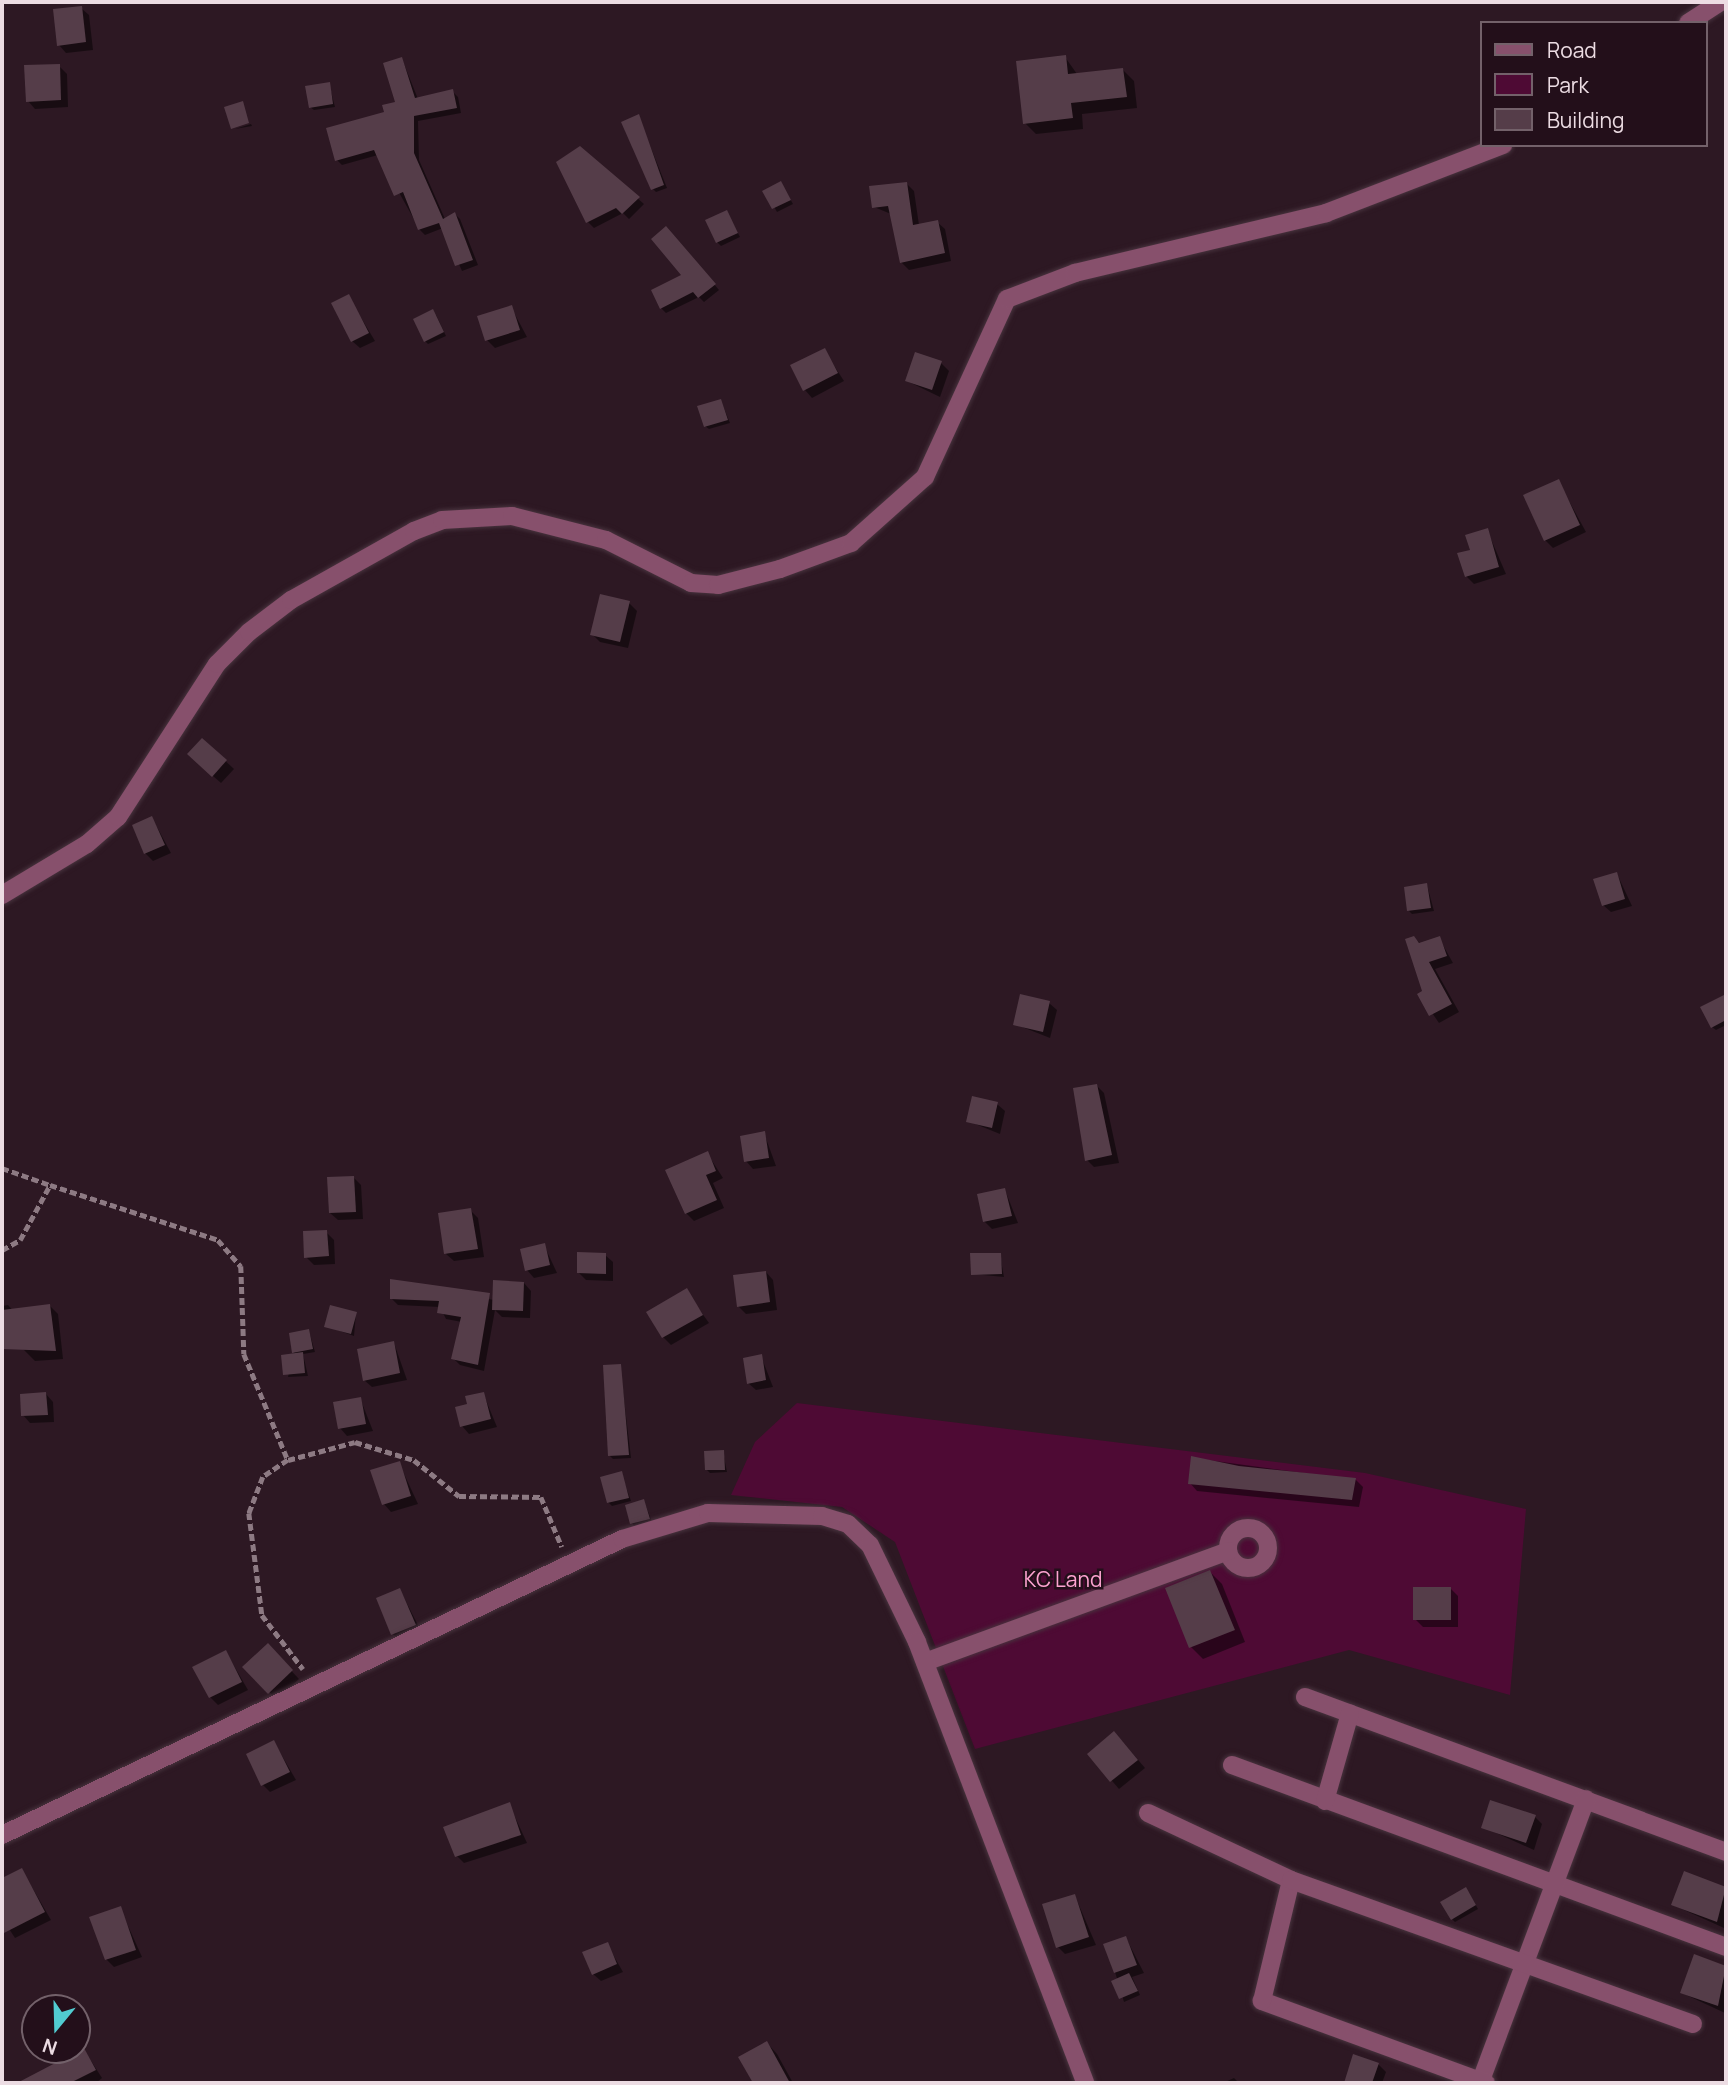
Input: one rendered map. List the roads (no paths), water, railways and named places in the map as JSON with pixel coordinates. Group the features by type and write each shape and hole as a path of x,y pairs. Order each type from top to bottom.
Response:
{"street":[{"path":"1691,21 1720,2"},
{"path":"2,895 87,844 118,817 217,664 249,632 291,600 414,531 442,520 512,516 606,541 691,583 718,585 780,569 850,543 926,477 1007,299 1075,273 1326,213 1498,147"},
{"path":"2,1835 622,1539 708,1513 822,1516 848,1524 870,1545 925,1661 1085,2083"},
{"path":"925,1661 1228,1551"},
{"path":"1305,1697 1726,1852"},
{"path":"1325,1801 1350,1713"},
{"path":"1231,1765 1726,1947"},
{"path":"1291,1880 1262,2001 1482,2083 1528,1966 1586,1799"},
{"path":"1148,1813 1291,1880 1693,2024"}],"park label":[{"name":"KC Land","path":"1063,1579"}]}
